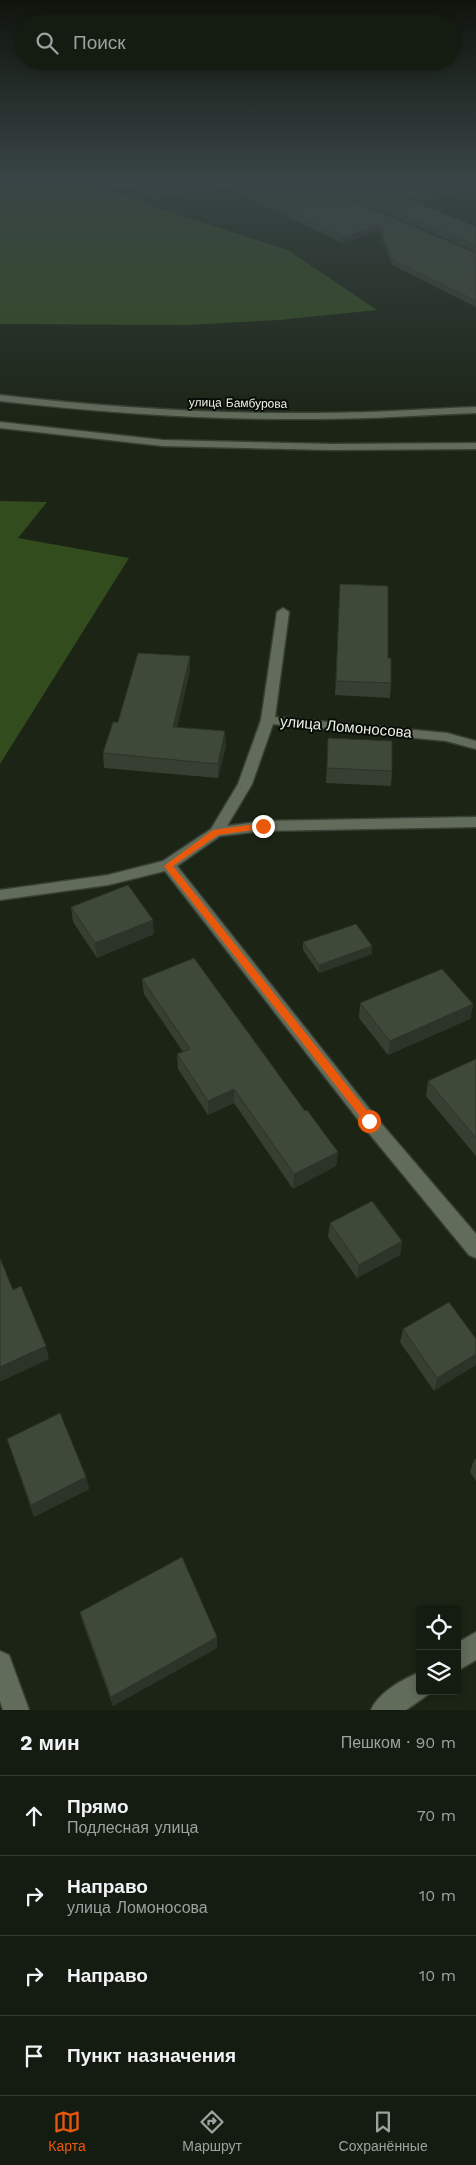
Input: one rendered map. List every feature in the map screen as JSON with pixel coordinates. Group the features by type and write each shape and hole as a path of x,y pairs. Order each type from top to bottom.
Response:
{"street":[{"name":"улица Бамбурова","path":"0,398 177,414 296,416 476,410"},
{"path":"0,425 163,443 332,447 476,446"},
{"path":"268,720 283,612"},
{"name":"улица Ломоносова","path":"0,895 108,880 168,866 216,832 245,784 268,720 446,737 476,745"},
{"path":"216,832 263,826 476,822"},
{"path":"168,866 369,1121 476,1249"},
{"path":"461,1655 476,1645"},
{"path":"0,1664 16,1710"},
{"path":"384,1710 416,1688"}],"green space":[{"path":"0,261 304,261 377,310 279,320 188,325 0,324"},
{"path":"0,501 47,502 18,538 129,558 0,764"}],"building":[{"path":"396,261 476,261 476,301"},
{"path":"340,584 388,586 388,658 391,658 391,683 336,681"},
{"path":"138,653 190,656 173,727 225,731 218,764 103,753 113,722 118,722"},
{"path":"328,738 392,741 392,771 327,768"},
{"path":"128,885 153,920 95,943 71,907"},
{"path":"356,924 372,946 319,965 303,942"},
{"path":"194,958 305,1111 307,1110 338,1152 294,1174 234,1089 208,1101 177,1054 190,1049 142,979"},
{"path":"442,969 473,1004 390,1041 360,1003"},
{"path":"476,1059 476,1138 428,1081"},
{"path":"372,1201 402,1241 359,1265 330,1223"},
{"path":"0,1258 13,1290 21,1286 46,1346 0,1367"},
{"path":"449,1302 476,1339 476,1354 437,1378 403,1329"},
{"path":"60,1413 86,1477 31,1505 7,1439"},
{"path":"182,1557 217,1637 111,1697 80,1612"}],"route":[{"path":"263,826 216,832 168,866 369,1121"}]}
